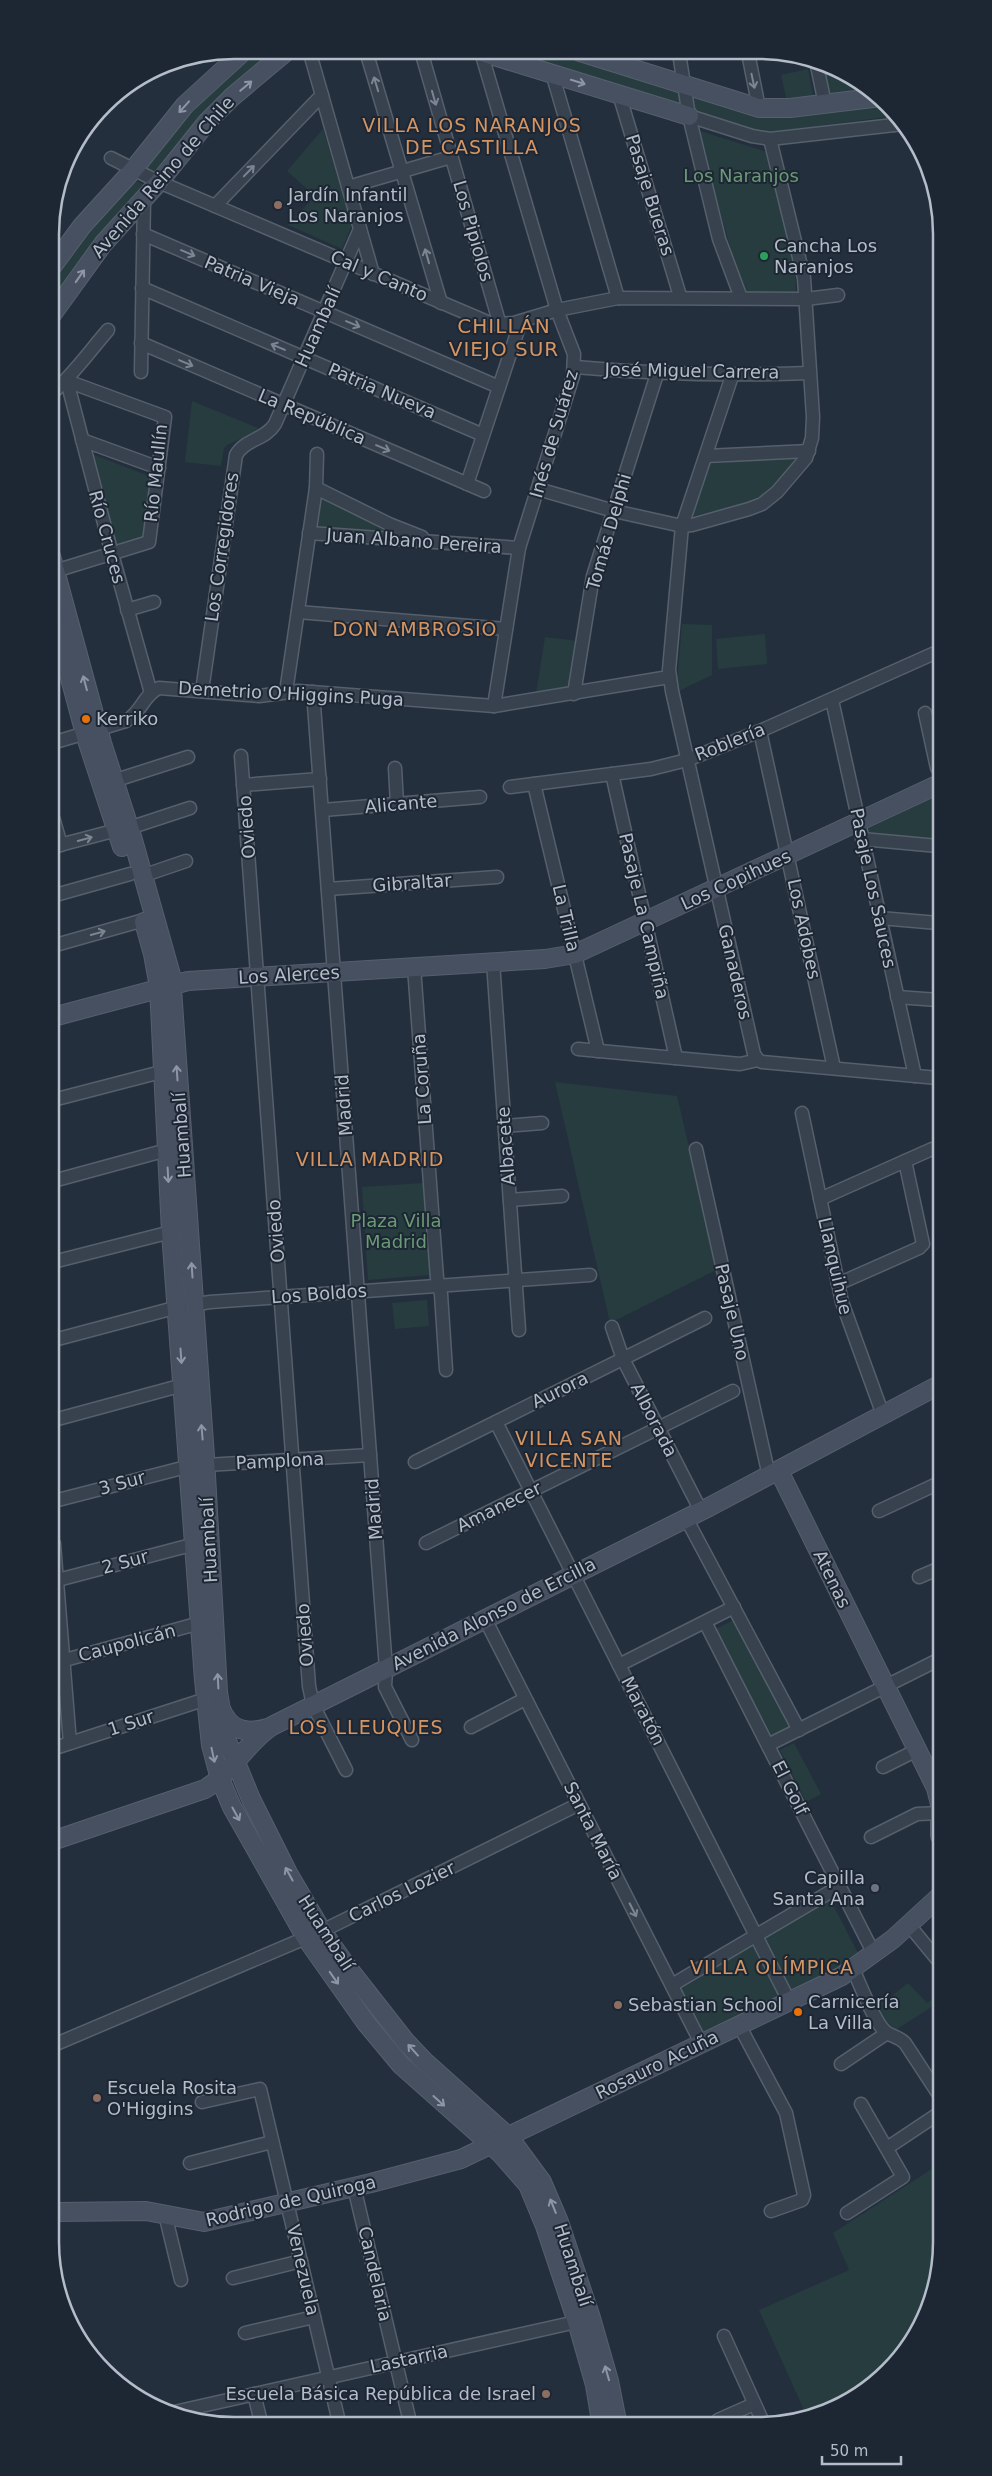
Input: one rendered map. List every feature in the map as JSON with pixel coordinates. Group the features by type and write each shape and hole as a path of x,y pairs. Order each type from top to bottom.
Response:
{"street":[{"name":"Avenida Reino de Chile","path":"59,256 77,231 133,170 185,105 235,59"},
{"name":"Avenida Reino de Chile","path":"59,305 103,244 159,182 219,109 277,59"},
{"path":"312,59 373,274"},
{"path":"368,59 441,303"},
{"name":"Los Pipiolos","path":"423,59 500,325"},
{"name":"Inés de Suárez","path":"483,59 557,310 574,354 575,368 519,548 494,706"},
{"path":"504,59 752,136 770,139 892,121"},
{"path":"614,59 686,85 759,108 776,109 869,98"},
{"path":"680,59 686,85 689,116 719,239 741,298"},
{"path":"749,59 759,108"},
{"path":"818,69 825,104"},
{"path":"552,74 618,298"},
{"name":"Pasaje Bueras","path":"619,94 680,296"},
{"path":"216,206 322,96"},
{"path":"538,489 614,511 682,526 762,504 790,478 809,452 813,417 806,298 800,256 770,139"},
{"name":"Cal y Canto","path":"111,158 159,182 484,322 500,325 557,310 618,298 680,296 806,298 838,295"},
{"path":"348,187 452,158"},
{"path":"141,372 144,198"},
{"name":"Huambalí","path":"275,424 360,229"},
{"name":"Patria Vieja","path":"143,234 499,387"},
{"name":"Patria Nueva","path":"142,288 483,435"},
{"path":"467,484 521,321"},
{"path":"59,387 67,380 108,330"},
{"name":"La República","path":"141,343 484,491"},
{"name":"José Miguel Carrera","path":"575,368 657,374 732,376 809,373"},
{"name":"Tomás Delphi","path":"574,694 593,576 657,374"},
{"name":"Ganaderos","path":"732,376 682,526 670,643 669,677 716,889 758,1060"},
{"name":"Río Cruces","path":"67,380 127,610 152,693"},
{"name":"Río Maullín","path":"67,380 165,417 149,542 112,554"},
{"name":"Los Corregidores","path":"202,691 236,455 242,446 267,433 275,424"},
{"path":"82,440 159,468"},
{"path":"706,456 809,452"},
{"path":"286,692 316,488 317,454"},
{"path":"316,488 389,524 434,542"},
{"name":"Juan Albano Pereira","path":"309,533 519,548"},
{"path":"59,562 112,554"},
{"name":"Huambalí","path":"59,589 92,732 113,781 123,829"},
{"path":"127,610 154,602"},
{"path":"298,612 506,628"},
{"name":"Huambalí","path":"59,631 136,875 169,962 165,986 162,1072 172,1232 186,1306 183,1385 197,1466 195,1544 200,1623 213,1702 234,1763 314,1935 412,2048 509,2137 532,2165 548,2194 584,2320 601,2417"},
{"name":"Roblería","path":"510,787 652,769 687,760 832,700 933,654"},
{"name":"Demetrio O'Higgins Puga","path":"152,693 161,688 258,696 286,692 313,692 494,706 669,677"},
{"name":"Madrid","path":"313,692 386,1669 385,1687 412,1740"},
{"path":"59,741 92,732 134,716 152,693"},
{"name":"Pasaje Los Sauces","path":"832,700 915,1076"},
{"path":"925,713 933,747"},
{"name":"Los Adobes","path":"760,731 834,1068"},
{"name":"Oviedo","path":"241,756 309,1686 313,1705 346,1770"},
{"path":"113,781 188,757"},
{"path":"395,768 398,804"},
{"name":"Pasaje La Campiña","path":"612,774 676,1058"},
{"path":"244,785 320,779"},
{"name":"La Trilla","path":"534,784 598,1051"},
{"name":"Los Copihues","path":"530,960 574,954 788,855 860,830 933,788"},
{"name":"Alicante","path":"323,810 480,797"},
{"path":"59,845 123,829 190,808"},
{"path":"860,830 933,845"},
{"path":"59,894 186,861"},
{"name":"Huambalí","path":"136,875 144,920 153,954 165,986 213,1702 211,1745 220,1779 232,1807 314,1935 366,2023 401,2065 492,2145 520,2174 531,2192 610,2381 616,2417"},
{"name":"Gibraltar","path":"328,889 496,877"},
{"path":"880,918 933,923"},
{"path":"59,944 144,920"},
{"name":"Los Alerces","path":"59,1015 165,986 258,977 530,960"},
{"name":"Albacete","path":"493,962 519,1330"},
{"name":"La Coruña","path":"414,967 446,1370"},
{"path":"897,998 933,1000"},
{"path":"578,1049 740,1064 758,1060 933,1078"},
{"path":"59,1098 162,1072"},
{"name":"Llanquihue","path":"802,1113 838,1284 854,1338 883,1415"},
{"path":"504,1126 542,1122"},
{"name":"Pasaje Uno","path":"696,1148 774,1473"},
{"path":"820,1199 932,1149"},
{"path":"59,1179 167,1150"},
{"path":"838,1284 919,1248 923,1244 905,1161"},
{"path":"510,1200 562,1196"},
{"path":"59,1260 172,1232"},
{"name":"Los Boldos","path":"59,1339 186,1306 358,1291 590,1275"},
{"name":"Aurora","path":"415,1462 705,1318"},
{"name":"Alborada","path":"612,1327 623,1359 658,1428 694,1514"},
{"path":"59,1419 183,1385"},
{"name":"Avenida Alonso de Ercilla","path":"59,1839 196,1793 220,1779 258,1736 272,1726 694,1514 933,1388"},
{"name":"Amanecer","path":"426,1543 733,1391"},
{"name":"Maratón","path":"496,1422 789,2001"},
{"name":"Pamplona","path":"197,1466 370,1455"},
{"name":"3 Sur","path":"59,1500 197,1466"},
{"name":"Atenas","path":"774,1473 933,1782"},
{"path":"879,1511 933,1486"},
{"path":"694,1514 734,1607 799,1730"},
{"name":"2 Sur","path":"59,1579 195,1544"},
{"path":"919,1577 933,1571"},
{"path":"619,1665 734,1607"},
{"name":"Santa María","path":"484,1619 701,2044"},
{"name":"El Golf","path":"705,1622 874,1954"},
{"name":"Caupolicán","path":"59,1661 200,1623"},
{"path":"59,1661 70,1743"},
{"path":"768,1745 933,1662"},
{"path":"471,1727 526,1699"},
{"path":"213,1702 230,1724 241,1730 254,1732 272,1726"},
{"name":"1 Sur","path":"59,1747 213,1702"},
{"path":"883,1767 917,1750"},
{"name":"Carlos Lozier","path":"59,2043 314,1935 579,1804"},
{"path":"871,1837 917,1814 933,1813"},
{"path":"672,1986 840,1886"},
{"name":"Rosauro Acuña","path":"492,2145 853,1969 909,1925 933,1902"},
{"path":"909,1925 933,1954"},
{"path":"853,1969 871,2010 887,2033 898,2036 905,2042 933,2086"},
{"path":"739,2025 786,2113 804,2194 802,2200 771,2212"},
{"path":"841,2064 887,2033"},
{"name":"Venezuela","path":"202,2102 260,2089 338,2417"},
{"path":"847,2213 903,2177 861,2104"},
{"path":"887,2148 933,2117"},
{"path":"190,2163 272,2142"},
{"name":"Rodrigo de Quiroga","path":"59,2212 122,2210 165,2214 194,2222 204,2222 354,2187 461,2159 492,2145"},
{"name":"Candelaria","path":"354,2187 409,2417"},
{"path":"165,2214 181,2280"},
{"path":"233,2278 301,2262"},
{"path":"245,2333 314,2317"},
{"name":"Lastarria","path":"189,2411 254,2394 584,2320"},
{"path":"724,2336 760,2417"},
{"path":"254,2394 260,2417"},
{"path":"725,2417 754,2404"}],"green space":[{"path":"246,59 270,59 157,175 142,167 199,100"},
{"path":"522,59 572,59 678,93 683,109"},
{"path":"808,69 814,98 787,102 781,75"},
{"path":"822,71 863,93 828,97"},
{"path":"693,96 755,115 874,102 887,117 757,134 696,112"},
{"path":"323,129 352,225 342,249 288,225 315,196 287,171"},
{"name":"Los Naranjos","path":"697,130 767,152 795,266 796,293 743,292"},
{"path":"134,180 148,187 59,297 59,270 102,215"},
{"path":"192,401 258,428 256,432 224,448 221,466 185,462"},
{"path":"87,452 154,478 146,538 112,547"},
{"path":"798,457 776,483 760,496 735,506 689,517 706,464"},
{"path":"322,492 410,532 318,528"},
{"path":"682,624 712,625 712,675 679,691 677,682"},
{"path":"765,634 767,664 718,669 716,639"},
{"path":"545,637 578,641 571,688 536,694"},
{"path":"933,797 933,841 867,836 865,830"},
{"path":"555,1082 677,1096 718,1269 610,1323"},
{"name":"Plaza Villa Madrid","path":"423,1183 430,1275 368,1280 362,1187"},
{"path":"427,1300 429,1326 395,1329 392,1303"},
{"path":"737,1618 792,1727 769,1739 714,1630"},
{"path":"794,1743 821,1794 806,1802 780,1750"},
{"path":"829,1897 858,1953 840,1966 698,2034 676,1992"},
{"path":"908,1983 927,2003 933,1999 933,2006 894,2031 887,2028 875,2004 892,1996"},
{"path":"933,2168 933,2254 930,2276 924,2299 910,2330 890,2358 856,2388 825,2404 804,2411 759,2310 849,2270 833,2233"}],"place":[{"name":"Jardín Infantil Los Naranjos","path":"278,205"},
{"name":"Cancha Los Naranjos","path":"764,256"},
{"name":"Kerriko","path":"86,719"},
{"name":"Capilla Santa Ana","path":"875,1888"},
{"name":"Sebastian School","path":"618,2005"},
{"name":"Carnicería La Villa","path":"798,2012"},
{"name":"Escuela Rosita O'Higgins","path":"97,2098"},
{"name":"Escuela Básica República de Israel","path":"546,2394"}],"district":[{"name":"VILLA LOS NARANJOS DE CASTILLA","path":"472,136"},
{"name":"CHILLÁN VIEJO SUR","path":"504,338"},
{"name":"DON AMBROSIO","path":"415,629"},
{"name":"VILLA MADRID","path":"370,1159"},
{"name":"VILLA SAN VICENTE","path":"569,1449"},
{"name":"LOS LLEUQUES","path":"366,1727"},
{"name":"VILLA OLÍMPICA","path":"772,1967"}]}
